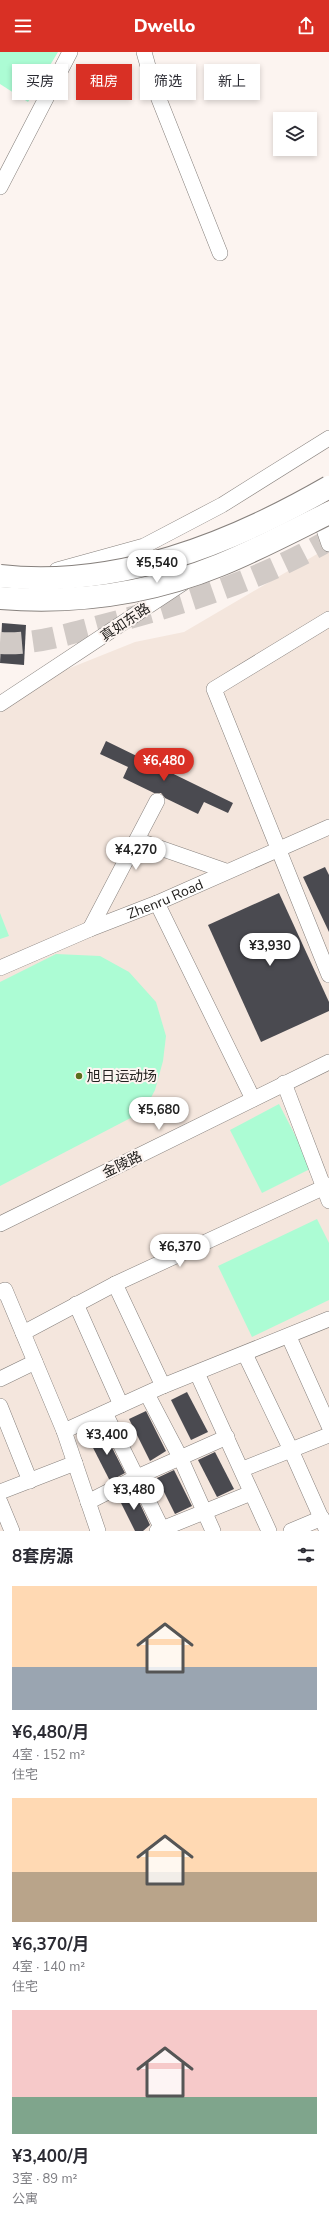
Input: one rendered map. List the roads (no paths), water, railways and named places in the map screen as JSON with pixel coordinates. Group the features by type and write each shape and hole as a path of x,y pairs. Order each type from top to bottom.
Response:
{"highway":[{"path":"0,576 31,578 96,574 150,564 188,553 255,526 324,490"},
{"path":"0,598 32,600 86,599 161,584 219,565 329,513"},
{"path":"0,564 96,574"}],"street":[{"path":"0,187 70,52"},
{"path":"144,52 153,84 220,253"},
{"path":"0,586 144,546 222,505 329,438"},
{"path":"324,490 329,544"},
{"name":"真如东路","path":"0,704 324,490"},
{"path":"329,619 214,689 277,850 329,975"},
{"path":"90,929 157,801"},
{"name":"Zhenru Road","path":"0,968 90,929 157,903 226,871 329,827"},
{"path":"137,840 226,871"},
{"path":"157,903 253,1099"},
{"name":"金陵路","path":"0,1224 329,1062"},
{"path":"23,1333 115,1284 327,1191 284,1083"},
{"path":"115,1284 163,1386"},
{"path":"3,1291 23,1333 64,1432 98,1531"},
{"path":"76,1304 121,1405"},
{"path":"64,1432 163,1386 197,1374 329,1319"},
{"path":"289,1336 329,1426"},
{"path":"245,1354 292,1450 325,1525 291,1531"},
{"path":"0,1379 35,1362"},
{"path":"197,1374 243,1470 269,1531"},
{"path":"147,1394 180,1457 213,1531"},
{"path":"0,1406 30,1481"},
{"path":"105,1413 137,1477 161,1530 252,1493"},
{"path":"243,1470 329,1436"},
{"path":"88,1502 137,1477 227,1437"},
{"path":"0,1492 75,1463"},
{"path":"0,1502 12,1531"}],"tunnel":[{"path":"0,643 36,641 60,636 126,619 186,601 245,580 302,555 329,540"}],"place":[{"name":"旭日运动场","path":"79,1076"}]}
